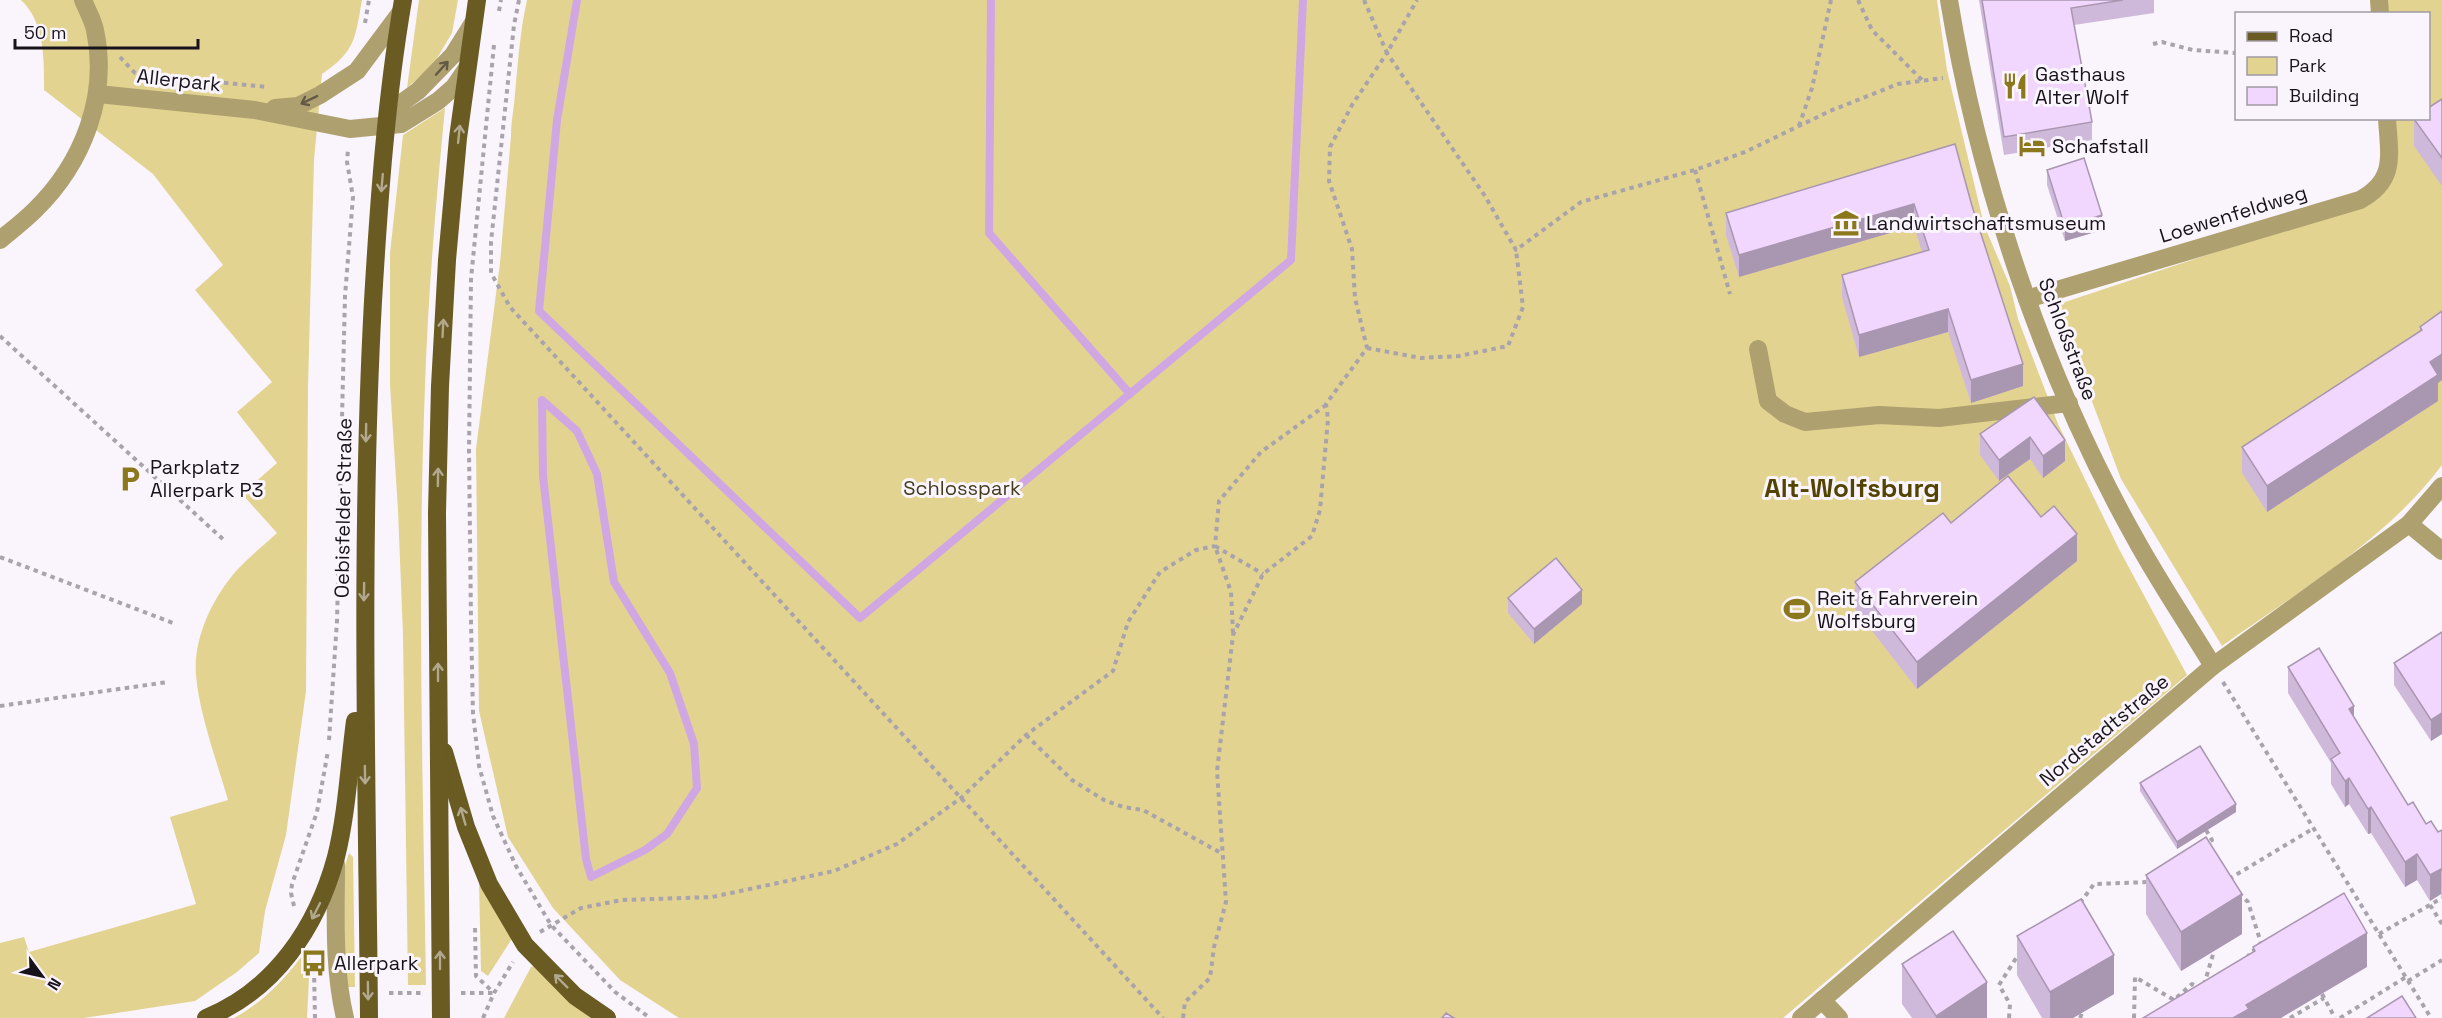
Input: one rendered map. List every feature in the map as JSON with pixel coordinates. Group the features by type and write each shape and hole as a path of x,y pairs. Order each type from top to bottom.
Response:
{"main road":[{"path":"441,1018 437,513 440,386 447,260 467,68 477,0"},
{"name":"Oebisfelder Straße","path":"369,1018 363,654 367,412 376,246 387,124 402,6"},
{"path":"206,1018 254,990 270,977 296,947 321,900 336,856 363,654"},
{"path":"438,730 466,827 489,884 525,945 575,996 607,1018"}],"street":[{"path":"0,240 35,210 62,178 82,144 98,94 100,69 95,28 83,0"},
{"name":"Schloßstraße","path":"1949,0 1962,76 1985,163 2027,299 2068,403 2135,538 2213,666"},
{"name":"Allerpark","path":"255,110 298,106 357,71 402,6"},
{"path":"387,124 404,101 439,72 453,56 473,23"},
{"name":"Allerpark","path":"98,94 255,110 350,129 401,124 438,101 454,87 467,68"},
{"name":"Loewenfeldweg","path":"2027,299 2360,200 2376,192 2386,179 2390,161 2387,120"},
{"path":"1758,349 1768,401 1785,414 1805,422 1879,415 1939,418 2068,403"},
{"name":"Nordstadtstraße","path":"1801,1018 2213,666 2409,524 2442,486"},
{"path":"2409,524 2442,551"},
{"path":"336,856 336,961 339,994 345,1018"},
{"path":"1822,1000 1839,1018"}],"path":[{"path":"365,24 369,0"},
{"path":"497,22 501,0"},
{"path":"519,0 491,242 491,273 510,307 1163,1018"},
{"path":"1364,0 1387,53 1485,196 1516,250 1523,307 1508,346 1459,356 1421,358 1367,348"},
{"path":"1183,1018 1185,1002 1210,978 1214,947 1226,902 1217,771 1233,635 1231,592 1215,546 1219,501 1261,452 1326,404 1367,348 1355,298 1352,249 1329,181 1330,147 1352,105 1387,53 1417,0"},
{"path":"1799,126 1812,88 1831,0"},
{"path":"1858,0 1872,30 1922,80"},
{"path":"496,34 471,279 469,450 473,713 479,766 493,816 516,866 551,925 615,992 650,1018"},
{"path":"2153,44 2162,42 2193,50 2235,53"},
{"path":"117,54 135,73 153,78"},
{"path":"1516,250 1581,202 1695,170 1745,152 1830,111 1898,84 1962,76"},
{"path":"204,81 277,88"},
{"path":"315,1018 314,963 311,945 291,894 317,813 329,736 337,621 345,296 353,197 346,162 350,129"},
{"path":"1695,170 1730,294"},
{"path":"0,336 225,542"},
{"path":"1233,635 1263,574 1312,536 1320,510 1328,419 1326,404"},
{"path":"483,1018 494,993 533,936 581,908 622,900 711,897 834,871 897,844 961,798 1026,735 1113,671 1128,622 1160,572 1196,550 1215,546 1263,574"},
{"path":"0,557 173,624"},
{"path":"2213,666 2431,1018"},
{"path":"0,706 168,682"},
{"path":"1026,735 1072,780 1104,800 1123,807 1143,810 1221,853"},
{"path":"2246,959 2261,943 2248,902 2226,881 2314,828"},
{"path":"2206,830 2212,840 2204,846 2208,852"},
{"path":"2074,909 2094,884 2148,884 2158,878"},
{"path":"2379,934 2442,898"},
{"path":"2430,905 2442,924"},
{"path":"475,928 476,976 494,993"},
{"path":"2009,1018 2010,1004 2000,985 2022,949"},
{"path":"2134,1018 2135,977 2174,1000 2192,984 2203,988 2214,951"},
{"path":"2290,1018 2323,996 2337,1018 2442,960"},
{"path":"368,993 494,993"},
{"path":"314,996 339,994"}],"green space":[{"path":"21,0 362,0 352,43 342,58 322,74 314,160 308,387 306,691 286,835 265,911 259,953 237,972 195,1001 84,1018 0,1018 0,943 24,937 29,952 196,904 170,817 228,800 201,705 196,661 201,633 220,593 237,570 277,533 242,494 277,463 237,412 272,382 195,290 223,265 153,174 44,90 42,42 39,30 29,9"},
{"path":"419,0 458,0 452,33 433,65 407,88"},
{"name":"Schlosspark","path":"527,0 1937,0 1947,70 1984,225 2010,286 2018,319 2058,424 2119,549 2187,675 1783,1018 679,1018 620,980 553,908 508,837 479,711 476,449 500,263 511,125"},
{"path":"2387,0 2442,0 2442,465 2420,492 2368,541 2310,585 2222,646 2121,479 2056,305 2381,195 2393,120 2430,120 2430,12 2388,12"},
{"path":"445,108 426,352 421,537 426,985 408,985 403,635 390,385 390,253 403,135"},
{"path":"349,853 353,857 355,987 345,987 344,869"},
{"path":"479,881 513,937 488,976 481,971"},
{"path":"307,949 310,958 307,1018 234,1018 274,988"},
{"path":"534,966 591,1018 504,1018 531,967"}],"building":[{"path":"1982,0 2123,0 2071,8 2092,122 2004,137"},
{"path":"2442,99 2442,158 2415,120 2430,120 2430,107"},
{"path":"1955,144 1972,206 2023,364 1971,380 1948,309 1859,335 1842,275 1929,250 1914,204 1739,255 1726,213"},
{"path":"2084,158 2102,215 2065,227 2047,170"},
{"path":"2442,311 2442,354 2430,362 2438,375 2267,486 2242,447 2422,330 2420,327"},
{"path":"2034,397 2065,440 2043,456 2030,437 1999,460 1980,434"},
{"path":"2008,476 2041,517 2054,506 2077,534 1917,662 1855,582 1943,513 1951,523"},
{"path":"1556,558 1582,590 1534,629 1508,598"},
{"path":"2442,632 2442,713 2431,720 2394,663"},
{"path":"2319,648 2354,706 2349,709 2408,805 2413,802 2426,824 2431,821 2438,832 2442,830 2442,871 2441,869 2430,875 2417,854 2405,862 2371,807 2368,809 2349,778 2345,781 2331,759 2340,753 2288,667"},
{"path":"2200,746 2236,804 2177,842 2140,783"},
{"path":"2206,837 2242,894 2181,932 2146,875"},
{"path":"2344,893 2367,933 2246,1005 2249,1009 2233,1018 2143,1018 2255,951 2253,947"},
{"path":"2081,899 2114,955 2050,992 2017,936"},
{"path":"1953,931 1987,982 1936,1016 1902,964"},
{"path":"2402,996 2416,1018 2367,1018"},
{"path":"1446,1013 1454,1018 1442,1018"}],"waterway":[{"path":"577,0 557,120 539,311 860,618 1291,260 1303,0"},
{"path":"991,0 989,233 1130,394"},
{"path":"542,400 577,431 597,474 614,582 670,673 694,744 697,788 667,834 645,850 591,877 586,859 543,476 542,400"}],"place":[{"name":"Gasthaus Alter Wolf","path":"2015,86"},
{"name":"Schafstall","path":"2032,146"},
{"name":"Landwirtschaftsmuseum","path":"1846,223"},
{"name":"Parkplatz Allerpark P3","path":"130,479"},
{"name":"Reit & Fahrverein Wolfsburg","path":"1797,609"},
{"name":"Allerpark","path":"314,963"}],"district":[{"name":"Alt-Wolfsburg","path":"1852,488"}]}
